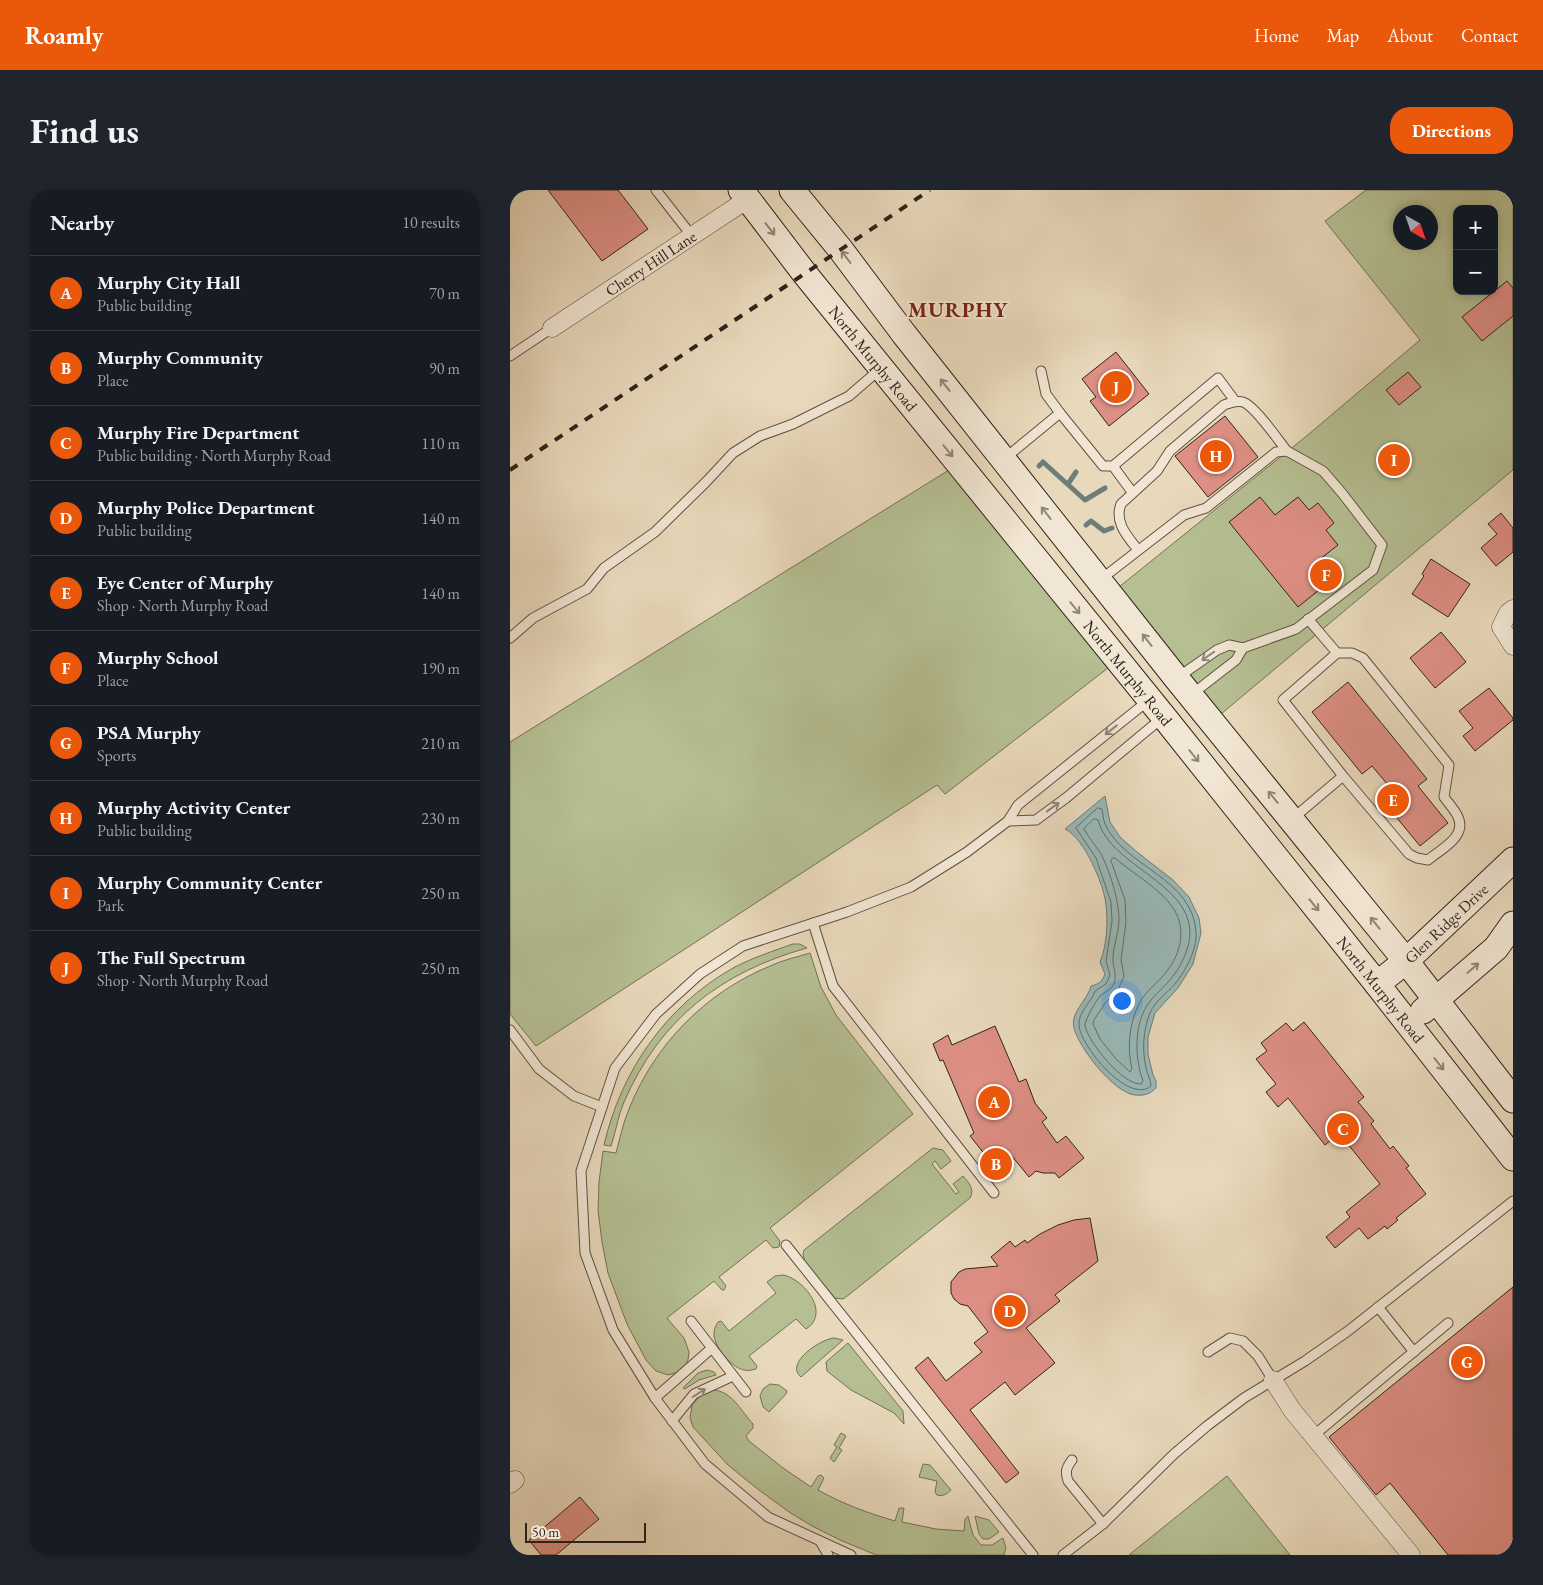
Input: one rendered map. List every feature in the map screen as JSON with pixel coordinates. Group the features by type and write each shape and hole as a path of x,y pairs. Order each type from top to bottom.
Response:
{"main road":[{"path":"792,190 1184,687 1406,961 1513,1100"},
{"name":"North Murphy Road","path":"744,195 805,274 1377,984 1513,1158"},
{"path":"1156,709 1184,687"},
{"name":"Glen Ridge Drive","path":"1377,984 1406,961 1513,860"},
{"path":"1407,1023 1496,948 1513,924"}],"street":[{"name":"Cherry Hill Lane","path":"552,328 692,236 744,195"},
{"path":"1513,609 1508,613 1501,627 1513,646"},
{"path":"1273,1380 1292,1410 1411,1555"}],"lane":[{"path":"656,190 692,236"},
{"path":"510,356 552,328"},
{"path":"510,638 533,618 587,589 604,568 655,532 733,453 760,436 793,424 849,396 881,368"},
{"path":"1041,371 1046,394 1103,466 1113,466 1218,378 1235,401"},
{"path":"1138,550 1119,523 1118,511 1121,504 1156,471 1170,451 1224,405 1235,401 1243,402 1253,408 1287,451 1323,471 1382,545 1373,570 1296,629 1243,648 1229,645 1217,650 1184,687"},
{"path":"1004,460 1060,414"},
{"path":"1100,580 1184,515 1206,508 1276,452 1287,451"},
{"path":"1113,466 1132,492"},
{"path":"1308,619 1337,653"},
{"path":"1184,687 1236,660 1243,648"},
{"path":"1337,653 1352,653 1363,658 1449,765 1444,797 1458,818 1461,828 1456,838 1428,860 1417,858 1409,854 1344,776 1283,700 1337,653"},
{"path":"1008,821 1036,820 1066,798 1156,709"},
{"path":"851,1555 768,1517 705,1464 655,1398 613,1330 585,1253 581,1171 615,1068 656,1014 700,974 743,946 847,912 911,887 967,852 1008,821 1018,805 1156,709"},
{"path":"1291,820 1344,776"},
{"path":"813,923 833,986 994,1193"},
{"path":"510,1030 539,1068 574,1096 602,1107"},
{"path":"1063,1555 1103,1524 1169,1459 1207,1426 1244,1398 1305,1361 1378,1308 1513,1201"},
{"path":"786,1245 1032,1555"},
{"path":"1378,1308 1414,1352"},
{"path":"691,1321 746,1392"},
{"path":"1313,1436 1448,1323"},
{"path":"1208,1352 1230,1338 1243,1341 1258,1356 1273,1380"},
{"path":"655,1398 712,1348"},
{"path":"672,1422 694,1394 733,1376"},
{"path":"1072,1460 1067,1468 1068,1481 1103,1524"},
{"path":"820,1541 828,1555"}],"green space":[{"path":"1366,190 1513,190 1513,470 1221,714 1119,587 1309,434 1420,340 1325,221"},
{"path":"949,470 1108,668 945,794 937,785 536,1046 510,1014 510,742"},
{"path":"793,944 800,944 807,948 776,958 721,985 675,1023 656,1046 639,1073 622,1107 611,1146 604,1145 622,1091 635,1066 667,1021 709,983 733,968"},
{"path":"810,953 821,987 836,1015 913,1114 770,1228 780,1241 779,1247 773,1248 766,1240 719,1277 726,1286 724,1290 714,1281 667,1318 684,1338 689,1352 688,1360 684,1368 679,1372 668,1375 656,1371 646,1360 627,1324 608,1273 598,1210 603,1151 616,1153 627,1114 640,1085 668,1042 685,1023 704,1006 746,977 785,960"},
{"path":"933,1148 943,1150 951,1161 941,1169 935,1161 932,1164 956,1194 959,1192 953,1184 963,1176 972,1189 970,1198 846,1297 843,1299 835,1298 805,1262 804,1250"},
{"path":"783,1275 799,1283 812,1298 816,1314 813,1322 806,1329 796,1319 749,1356 757,1366 756,1369 747,1370 739,1368 729,1361 720,1350 714,1330 718,1322 721,1321 729,1331 776,1293 767,1282 775,1276"},
{"path":"834,1338 843,1340 801,1377 797,1371 797,1365 806,1353 813,1347"},
{"path":"848,1343 903,1411 904,1424 894,1413 851,1390 827,1371 826,1362"},
{"path":"707,1370 714,1372 716,1375 699,1380 685,1389 683,1388 698,1373"},
{"path":"770,1384 779,1385 787,1391 769,1412 763,1407 760,1396 763,1389"},
{"path":"713,1390 726,1394 736,1402 753,1424 753,1428 746,1436 749,1441 811,1487 818,1476 821,1475 824,1478 818,1490 837,1500 895,1521 899,1508 904,1508 902,1522 936,1529 964,1531 965,1519 968,1516 973,1535 981,1545 992,1545 1003,1538 1006,1548 1004,1555 876,1555 812,1526 789,1512 728,1465 693,1427 690,1418 692,1405 701,1395"},
{"path":"841,1433 846,1436 839,1448 842,1450 834,1462 830,1458 837,1447 834,1445"},
{"path":"923,1464 930,1465 951,1490 948,1493 941,1496 937,1495 935,1492 937,1481 919,1477"},
{"path":"1227,1476 1290,1555 1129,1555"},
{"path":"975,1516 989,1520 999,1532 989,1539 983,1539 979,1534"}],"water":[{"path":"1105,796 1110,822 1120,837 1173,880 1189,897 1199,918 1201,933 1193,964 1178,988 1155,1013 1148,1037 1148,1054 1156,1081 1156,1088 1149,1093 1141,1095 1127,1092 1117,1086 1098,1068 1077,1037 1073,1022 1091,986 1100,982 1105,974 1100,962 1106,941 1107,912 1101,886 1092,862 1079,842 1065,829"}],"building":[{"path":"548,190 618,190 648,229 602,261"},
{"path":"1507,281 1513,288 1513,316 1482,341 1462,317 1490,295 1498,295 1498,288"},
{"path":"1116,352 1149,394 1109,426 1090,401 1096,397 1082,379"},
{"path":"1408,372 1421,387 1399,405 1386,390"},
{"path":"1225,416 1258,457 1208,497 1175,456"},
{"path":"1260,497 1275,515 1298,497 1309,510 1318,503 1334,523 1326,530 1338,545 1315,563 1330,581 1298,607 1229,522"},
{"path":"1501,513 1513,528 1513,552 1496,566 1481,548 1497,534 1488,524"},
{"path":"1431,559 1470,584 1448,617 1412,594 1424,576 1422,574"},
{"path":"1441,632 1466,662 1435,688 1410,658"},
{"path":"1348,682 1427,779 1418,786 1448,823 1420,846 1388,807 1399,798 1372,766 1362,774 1312,712"},
{"path":"1489,688 1513,720 1475,751 1463,736 1473,728 1459,711"},
{"path":"1304,1022 1364,1097 1358,1102 1374,1121 1371,1124 1390,1149 1393,1146 1409,1166 1406,1168 1426,1194 1396,1218 1398,1220 1387,1229 1385,1226 1368,1239 1359,1228 1335,1248 1326,1237 1350,1217 1346,1212 1380,1184 1339,1133 1325,1145 1288,1098 1278,1107 1266,1092 1276,1084 1256,1059 1267,1051 1261,1043 1286,1023 1293,1031"},
{"path":"995,1026 1019,1082 1026,1079 1035,1103 1047,1118 1042,1122 1057,1143 1066,1136 1084,1158 1059,1178 1055,1173 1036,1171 1029,1177 1007,1150 991,1162 970,1136 974,1133 943,1060 940,1061 933,1044 948,1035 952,1045"},
{"path":"1090,1218 1098,1261 1055,1295 1060,1301 1026,1328 1055,1363 1015,1395 1005,1382 970,1410 1019,1473 1006,1483 915,1368 928,1357 946,1381 982,1352 974,1343 988,1332 968,1306 960,1304 951,1293 951,1282 959,1272 965,1269 998,1266 991,1257 1010,1241 1015,1247 1025,1240 1027,1243 1058,1225"},
{"path":"1513,1287 1513,1550 1507,1555 1448,1555 1390,1483 1376,1495 1329,1437"},
{"path":"580,1497 599,1519 556,1555 541,1555 529,1540"}],"waterway":[{"path":"1039,466 1043,462 1085,500 1105,488"},
{"path":"1068,484 1076,472"},
{"path":"1086,525 1091,521 1104,531 1112,528"}],"railway":[{"path":"510,470 930,190"}],"place":[{"name":"The Full Spectrum","path":"1116,387"},
{"name":"Murphy Activity Center","path":"1216,456"},
{"name":"Murphy Community Center","path":"1394,460"},
{"name":"Murphy School","path":"1326,575"},
{"name":"Eye Center of Murphy","path":"1393,800"},
{"name":"Murphy City Hall","path":"994,1102"},
{"name":"Murphy Fire Department","path":"1343,1129"},
{"name":"Murphy Community","path":"996,1164"},
{"name":"Murphy Police Department","path":"1010,1311"},
{"name":"PSA Murphy","path":"1467,1362"}],"district":[{"name":"MURPHY","path":"958,309"}]}
